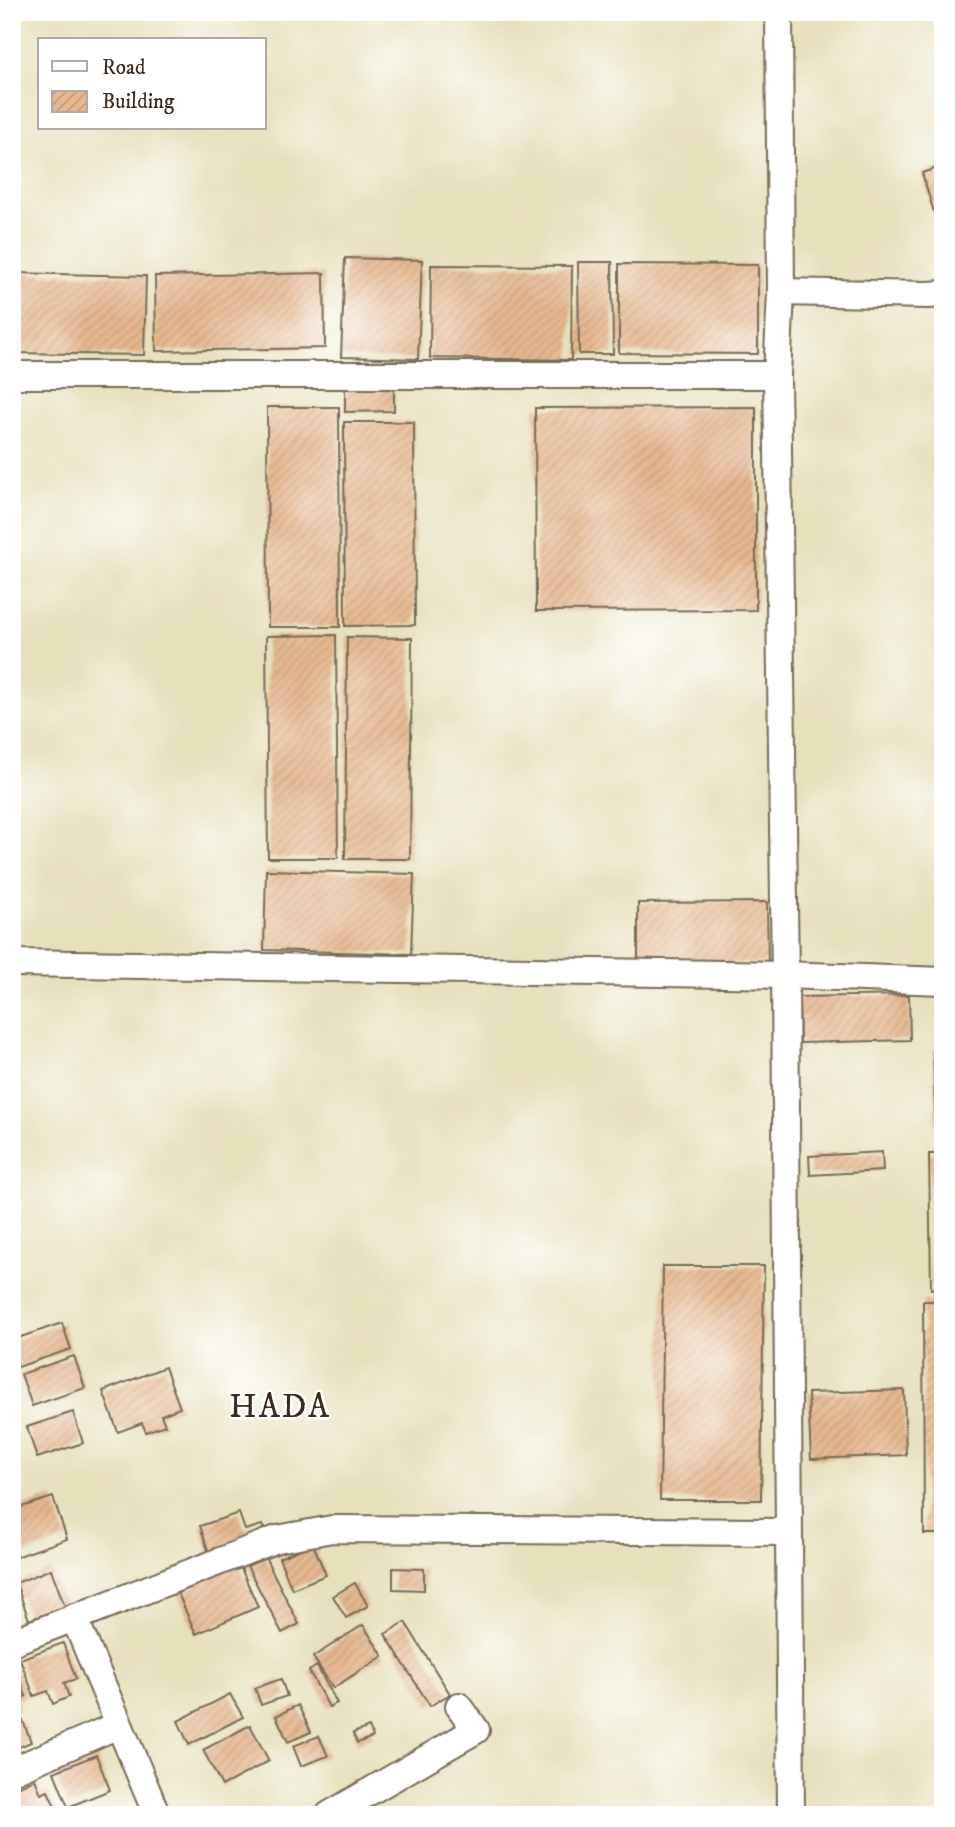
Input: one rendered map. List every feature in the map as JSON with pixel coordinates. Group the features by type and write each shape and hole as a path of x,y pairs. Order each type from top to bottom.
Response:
{"street":[{"path":"779,12 781,292 777,375 785,975 791,1815"},
{"path":"781,292 943,294"},
{"path":"12,375 777,375"},
{"path":"13,955 943,981"},
{"path":"12,1642 277,1539 332,1529 788,1532"},
{"path":"74,1617 157,1815"},
{"path":"329,1815 476,1730 459,1706"},
{"path":"12,1771 118,1725"}],"building":[{"path":"943,166 943,239 942,239 922,173"},
{"path":"345,258 422,260 418,359 341,357"},
{"path":"578,262 612,262 613,354 579,354"},
{"path":"619,264 758,265 758,354 619,353"},
{"path":"431,265 572,266 571,360 430,358"},
{"path":"12,273 146,276 144,355 12,353"},
{"path":"324,273 325,348 156,351 155,276"},
{"path":"345,388 394,388 394,411 345,412"},
{"path":"267,407 339,407 340,627 268,627"},
{"path":"756,407 756,610 536,611 535,408"},
{"path":"344,422 414,422 415,625 345,626"},
{"path":"336,635 338,858 268,858 266,636"},
{"path":"347,637 412,638 410,859 345,859"},
{"path":"266,870 414,874 411,954 264,950"},
{"path":"767,902 768,963 638,964 638,903"},
{"path":"909,995 910,1040 800,1043 799,997"},
{"path":"933,1050 943,1050 943,1134 936,1135"},
{"path":"882,1152 883,1171 810,1175 809,1156"},
{"path":"929,1154 943,1154 943,1288 931,1289"},
{"path":"663,1266 764,1266 761,1500 660,1500"},
{"path":"923,1301 943,1301 943,1534 924,1534"},
{"path":"62,1323 71,1349 12,1369 12,1340"},
{"path":"74,1356 85,1388 32,1406 21,1374"},
{"path":"165,1367 180,1408 161,1415 165,1425 146,1432 142,1423 118,1432 103,1391"},
{"path":"904,1390 906,1455 811,1459 808,1393"},
{"path":"73,1412 83,1443 37,1458 27,1427"},
{"path":"53,1497 67,1539 16,1557 12,1545 12,1510"},
{"path":"239,1513 245,1530 262,1525 267,1538 210,1556 200,1526"},
{"path":"313,1544 326,1575 292,1589 279,1558"},
{"path":"265,1557 299,1624 282,1633 247,1566"},
{"path":"237,1559 258,1607 196,1634 175,1587"},
{"path":"393,1568 424,1569 424,1590 393,1589"},
{"path":"51,1569 65,1607 29,1620 16,1583"},
{"path":"355,1583 368,1606 346,1618 333,1596"},
{"path":"405,1622 450,1694 430,1706 385,1634"},
{"path":"363,1625 383,1656 333,1688 313,1657"},
{"path":"63,1643 76,1679 64,1683 69,1697 53,1704 48,1691 34,1696 20,1659"},
{"path":"317,1666 337,1703 329,1707 309,1671"},
{"path":"16,1672 26,1696 17,1701 20,1709 12,1712 12,1674"},
{"path":"281,1679 287,1696 261,1705 255,1688"},
{"path":"230,1694 243,1717 189,1745 178,1721"},
{"path":"298,1705 311,1732 288,1742 276,1716"},
{"path":"23,1721 31,1742 12,1750 12,1725"},
{"path":"250,1725 269,1761 222,1786 203,1750"},
{"path":"369,1727 373,1737 357,1743 353,1733"},
{"path":"319,1736 328,1756 301,1766 293,1746"},
{"path":"96,1755 110,1790 68,1807 54,1772"},
{"path":"35,1779 41,1794 48,1791 58,1813 12,1815 12,1798 19,1786"}],"district":[{"name":"HADA","path":"280,1407"}]}
